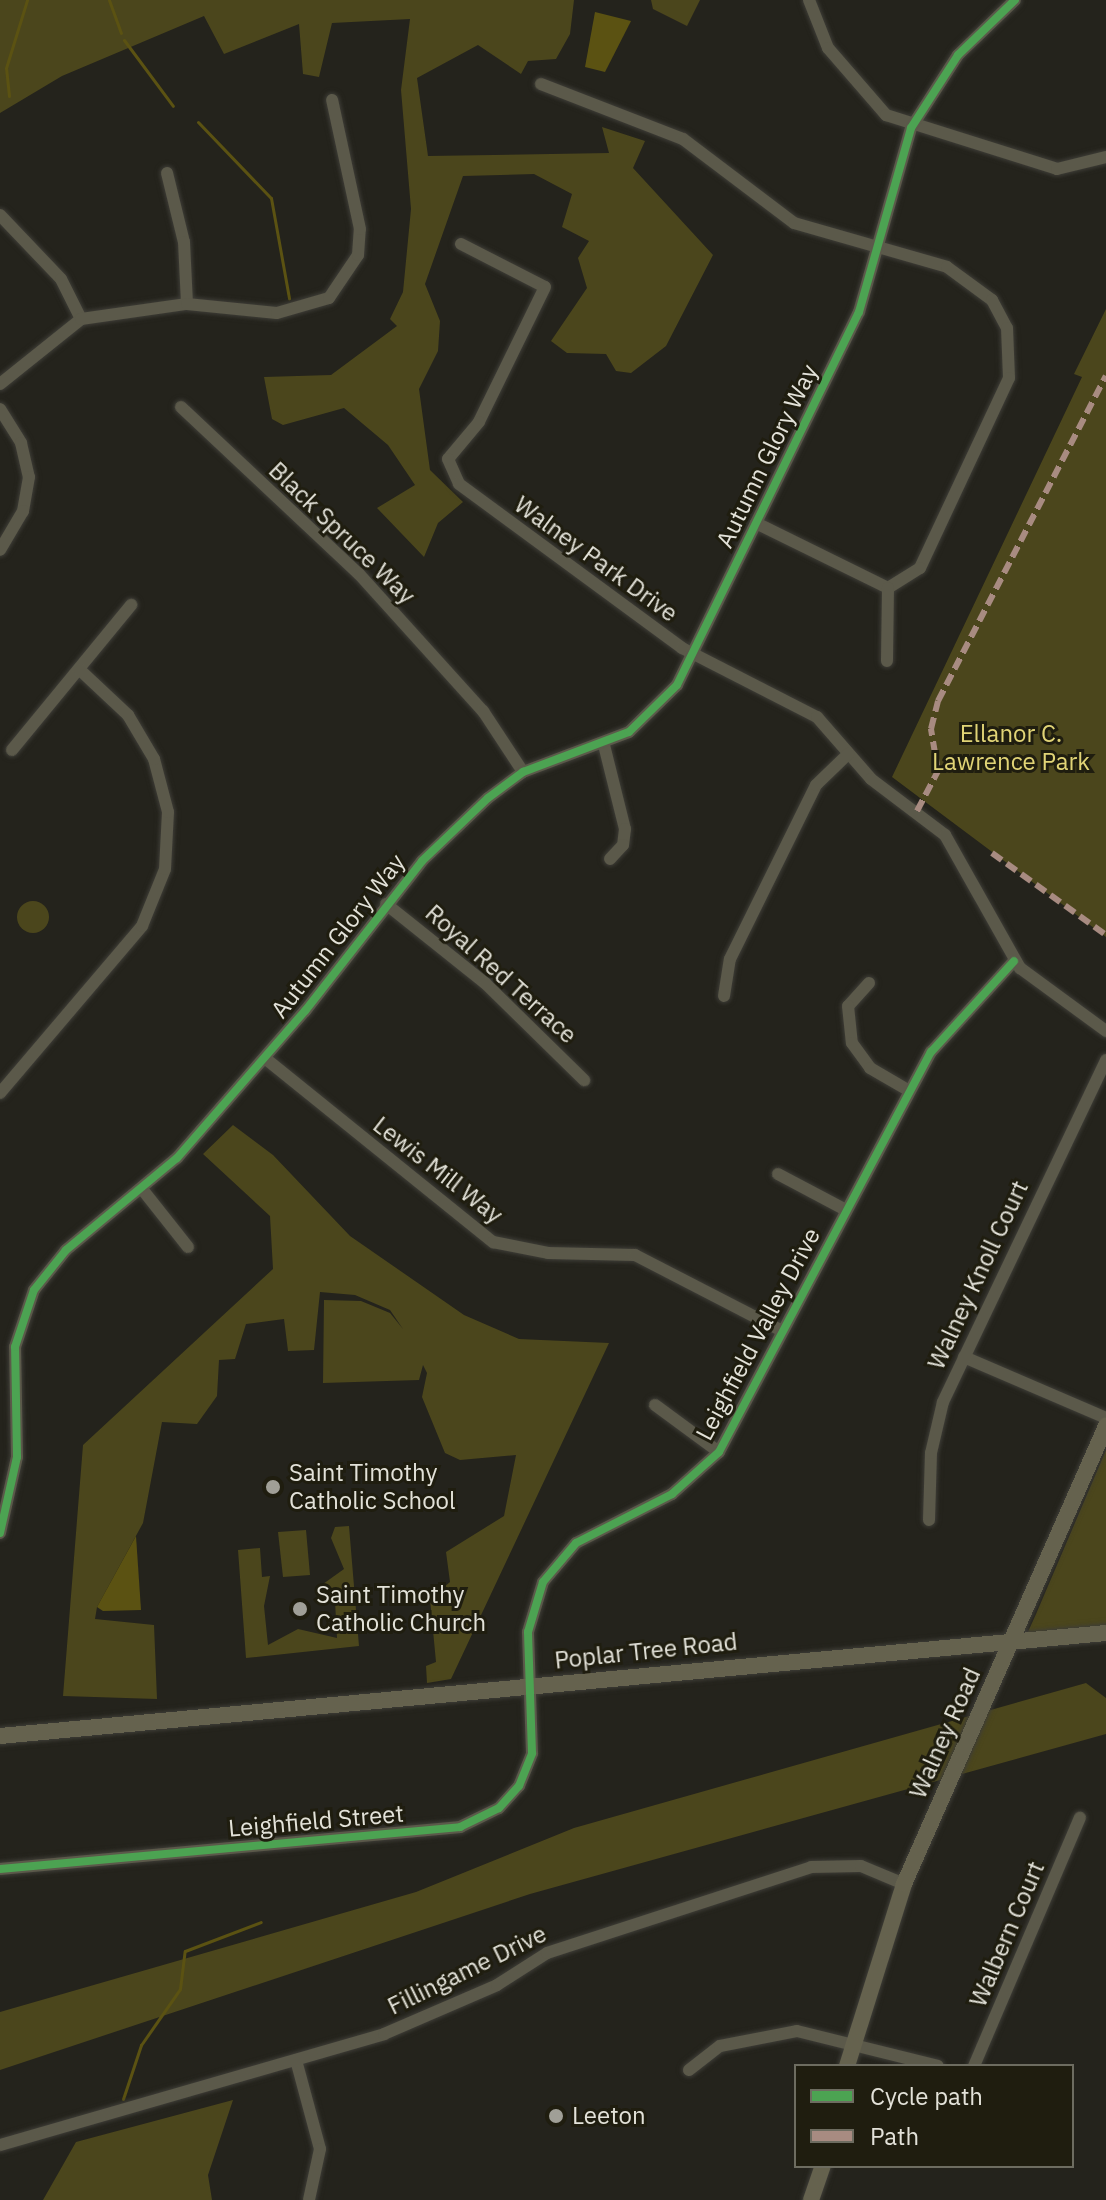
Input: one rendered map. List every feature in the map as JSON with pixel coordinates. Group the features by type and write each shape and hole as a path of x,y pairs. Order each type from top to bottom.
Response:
{"main road":[{"name":"Walney Road","path":"847,2064 904,1884 1106,1426"},
{"name":"Poplar Tree Road","path":"0,1736 1013,1638 1106,1633"},
{"path":"811,2200 822,2168"}],"street":[{"path":"809,0 828,48 886,115 911,128 1057,169 1106,157"},
{"name":"Autumn Glory Way","path":"0,1533 14,1491 13,1384 23,1315 66,1250 142,1189 266,1059 422,861 523,772 604,745 649,717 693,655 859,312 880,249 911,128 958,55 1015,0"},
{"path":"541,84 683,139 794,223 947,267 980,286 1001,313 1011,351 997,409 920,568 888,588"},
{"path":"0,384 81,319 187,304 305,310 345,280 358,255 360,229 332,100"},
{"path":"167,173 184,242 187,304"},
{"path":"0,215 61,279 81,319"},
{"name":"Walney Park Drive","path":"461,244 545,287 479,422 448,459 459,484 693,655 796,700 848,754 945,835 1014,961 1106,1031"},
{"name":"Black Spruce Way","path":"181,407 359,574 483,711 523,772"},
{"path":"0,409 21,443 29,477 23,511 0,550"},
{"path":"756,523 888,588"},
{"path":"887,661 888,588"},
{"path":"12,750 131,605"},
{"path":"0,1093 134,937 165,869 168,812 154,759 128,715 79,669"},
{"path":"604,745 625,829 623,845 610,859"},
{"path":"724,996 730,959 816,785 848,754"},
{"name":"Royal Red Terrace","path":"386,904 485,983 584,1080"},
{"name":"Leighfield Valley Drive","path":"531,1687 529,1622 557,1561 587,1535 684,1487 719,1452 908,1090 954,1020 1014,961"},
{"path":"869,983 847,1010 852,1043 870,1068 908,1090"},
{"name":"Lewis Mill Way","path":"266,1059 493,1242 548,1253 635,1255 782,1331"},
{"name":"Walney Knoll Court","path":"929,1520 933,1431 964,1357 1106,1060"},
{"path":"778,1174 846,1210"},
{"path":"142,1189 188,1247"},
{"path":"964,1357 1106,1418"},
{"path":"655,1405 719,1452"},
{"name":"Leighfield Street","path":"0,1869 474,1823 507,1801 527,1769 531,1687"},
{"name":"Walbern Court","path":"975,2064 1080,1818"},
{"name":"Fillingame Drive","path":"0,2145 408,2025 547,1953 811,1867 861,1866 904,1884"},
{"path":"689,2070 711,2049 763,2034 853,2040 931,2064"},
{"path":"296,2060 320,2149 309,2200"}],"green space":[{"path":"0,0 574,0 570,34 556,59 528,61 521,74 478,45 417,78 428,156 609,153 602,127 645,141 633,168 713,255 666,346 631,373 616,371 606,354 567,353 551,341 587,288 578,258 589,241 562,227 572,194 534,174 463,176 425,284 440,321 438,351 419,389 430,470 463,502 438,523 424,557 377,508 415,485 388,445 344,408 283,425 272,419 264,377 331,375 397,326 390,319 403,292 411,209 401,90 410,19 332,23 319,77 303,74 299,24 224,54 204,16 62,76 0,113"},
{"path":"651,0 700,0 687,26 653,9"},
{"name":"Ellanor C. Lawrence Park","path":"1106,309 1106,937 892,777 1082,377 1074,374"},
{"path":"33,901 44,906 49,917 44,928 33,933 22,928 17,917 22,906"},
{"path":"233,1125 273,1155 350,1236 464,1315 519,1339 609,1343 451,1679 427,1683 426,1666 436,1662 430,1599 450,1582 446,1552 504,1516 516,1455 460,1460 445,1453 422,1397 427,1373 423,1365 419,1380 323,1383 324,1300 361,1301 390,1313 403,1329 390,1310 355,1295 320,1292 314,1350 288,1351 284,1319 246,1324 235,1359 219,1360 217,1396 197,1424 162,1422 143,1523 97,1607 95,1619 154,1625 157,1699 63,1696 83,1445 273,1269 270,1216 203,1154"},
{"path":"1106,1450 1106,1628 1027,1634 1036,1614"},
{"path":"349,1526 359,1646 246,1658 238,1550 260,1548 262,1577 270,1576 264,1606 268,1645 298,1629 337,1638 335,1601 323,1584 344,1569 331,1538 335,1527"},
{"path":"306,1530 310,1575 283,1577 278,1532"},
{"path":"1086,1683 1106,1698 1106,1734 530,1894 0,2070 0,2012 416,1892 574,1828"},
{"path":"233,2100 208,2175 212,2200 43,2200 76,2142"}],"shaded area":[{"path":"595,12 631,21 605,72 585,67"},
{"path":"136,1536 141,1610 103,1611 97,1607"}],"waterway":[{"path":"9,96 6,68 27,0"},
{"path":"109,0 121,33"},
{"path":"124,40 173,106"},
{"path":"198,122 271,198 289,298"},
{"path":"123,2099 141,2045 180,1989 185,1951 261,1922"}],"marked path":[{"path":"917,811 938,771 931,729 938,701 1106,376"},
{"path":"992,853 1106,935"}],"cycle path":[{"path":"0,1533 17,1457 15,1347 34,1290 66,1250 177,1158 305,1011 422,861 488,798 523,772 629,732 677,685 859,312 911,128 958,55 1015,0"},
{"path":"0,1869 460,1827 499,1808 519,1786 532,1753 528,1632 543,1582 576,1543 672,1494 719,1452 931,1052 1014,961"}],"place":[{"name":"Saint Timothy Catholic School","path":"273,1487"},
{"name":"Saint Timothy Catholic Church","path":"300,1609"},
{"name":"Leeton","path":"556,2116"}]}
